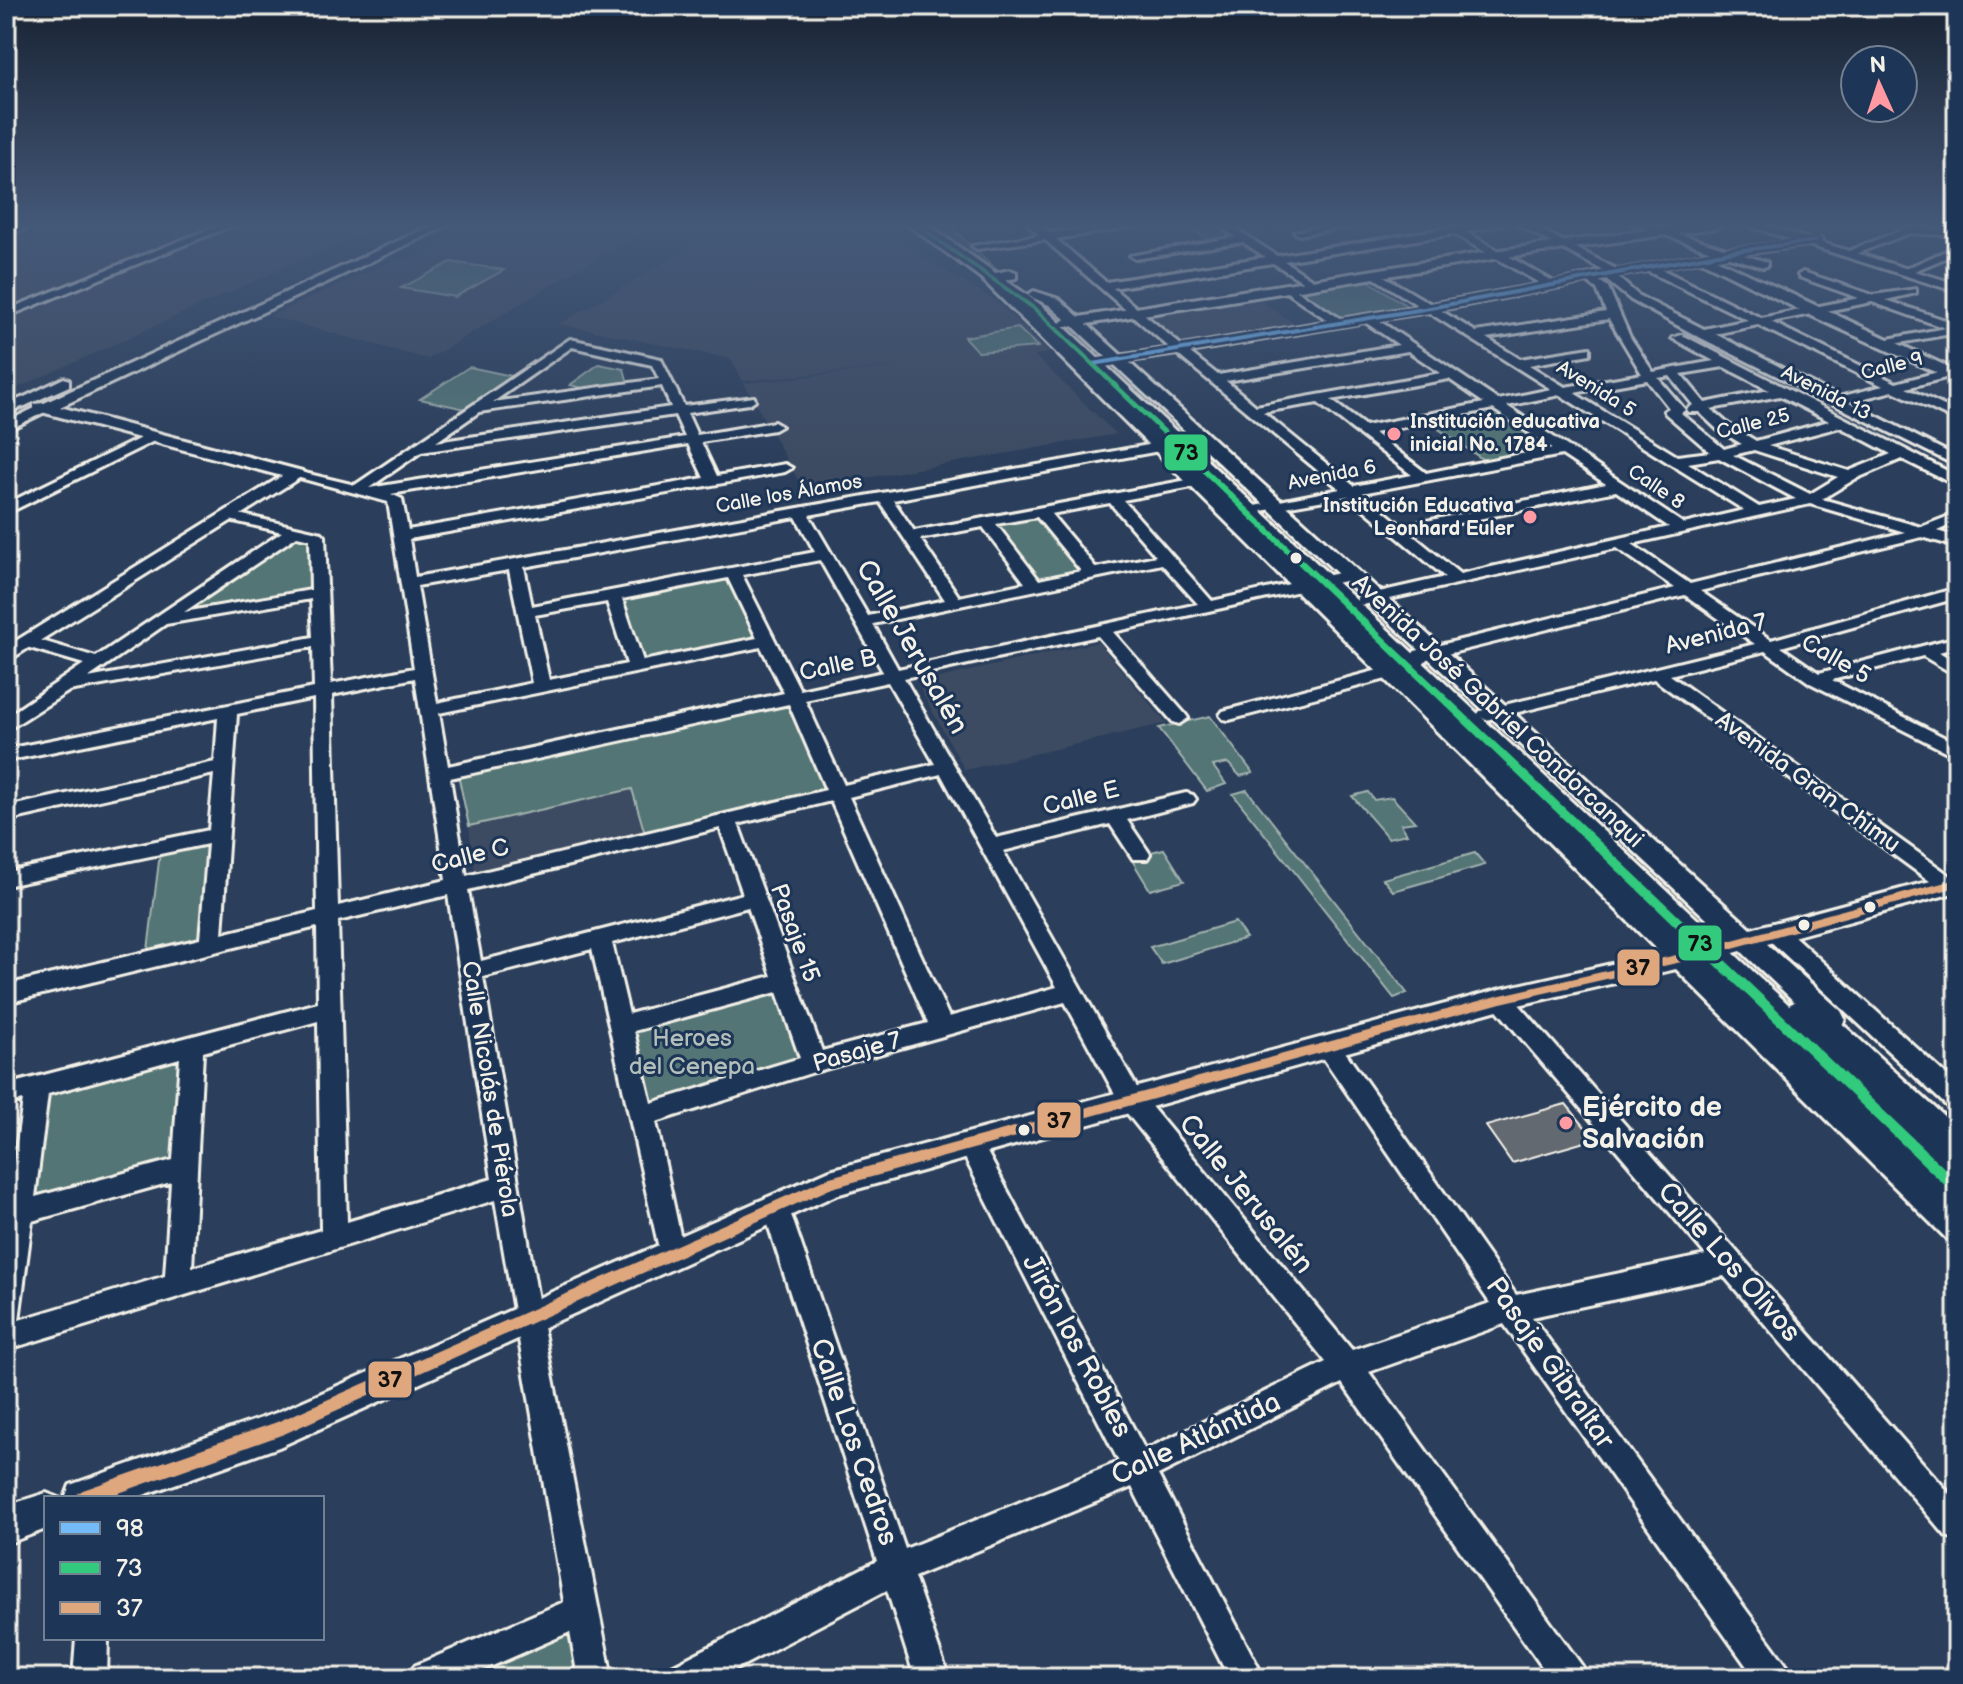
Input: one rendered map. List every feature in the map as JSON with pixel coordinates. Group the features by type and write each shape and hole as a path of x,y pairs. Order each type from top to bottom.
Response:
{"highway":[{"name":"Avenida José Gabriel Condorcanqui","path":"1035,303 1065,324"},
{"name":"Avenida José Gabriel Condorcanqui","path":"1042,303 1264,509 1321,582 1414,662 1716,948 1957,1188"},
{"name":"Avenida José Gabriel Condorcanqui","path":"1107,362 1168,445 1204,481 1264,509"},
{"name":"Avenida José Gabriel Condorcanqui","path":"1321,582 1369,599 1414,662 1493,712 1716,948 1957,1153"}],"street":[{"path":"6,314 35,303"},
{"path":"6,409 14,400 240,303"},
{"path":"6,427 275,303"},
{"name":"Avenida José Gabriel Condorcanqui","path":"1024,303 1168,445"},
{"path":"1123,303 1183,349 1457,579"},
{"path":"1065,324 1199,303"},
{"path":"1309,303 1339,323"},
{"name":"Avenida 5","path":"1421,303 1755,511"},
{"path":"1107,362 1459,303"},
{"path":"1606,303 1610,315 1648,376 1678,410"},
{"path":"1644,303 1957,462"},
{"path":"1720,303 1957,417"},
{"path":"1800,303 1955,373"},
{"path":"1703,333 1854,303"},
{"path":"1883,303 1957,328"},
{"path":"1816,310 1955,373"},
{"path":"1474,336 1610,315"},
{"name":"Calle 8","path":"1368,319 1682,529"},
{"path":"1892,342 1957,328"},
{"name":"Avenida 13","path":"1703,333 1678,338 1957,482"},
{"path":"365,492 417,449 570,343 657,362 712,481"},
{"path":"1218,379 1410,347"},
{"path":"1518,363 1586,351"},
{"path":"1362,431 1562,391 1725,363"},
{"path":"1673,372 1702,408 1725,428 1755,444 1850,476"},
{"name":"Calle 9","path":"1838,401 1955,373"},
{"path":"1255,410 1451,375"},
{"path":"476,408 665,382"},
{"path":"1779,392 1702,408 1671,411 1721,454 1810,500 1957,542"},
{"path":"1320,398 1424,478"},
{"path":"14,400 149,438 365,492 774,426"},
{"path":"417,449 749,400"},
{"name":"Calle 25","path":"1674,461 1721,454 1842,422"},
{"path":"6,510 149,438"},
{"name":"Calle los Álamos","path":"409,583 1168,445"},
{"name":"Avenida 6","path":"1264,509 1565,450"},
{"path":"1369,599 1810,500 1850,476 1902,454"},
{"path":"401,536 785,468"},
{"path":"6,656 296,475"},
{"path":"911,536 1204,481"},
{"name":"Avenida José Gabriel Condorcanqui","path":"1204,481 1321,582"},
{"path":"1398,531 1619,486"},
{"name":"Calle Nicolás de Piérola","path":"365,492 395,499 527,1317 595,1678"},
{"path":"884,497 955,602"},
{"path":"1113,498 1209,607"},
{"name":"Avenida José Gabriel Condorcanqui","path":"1264,509 1369,599"},
{"name":"Calle Jerusalén","path":"800,512 1131,1100 1347,1366 1570,1678"},
{"path":"1041,512 1092,574"},
{"path":"230,516 317,536 329,917 334,1238"},
{"path":"1229,715 1687,589 1923,532 1957,517"},
{"path":"987,522 1035,586"},
{"path":"6,725 294,531"},
{"name":"Calle 5","path":"1620,543 1816,679 1957,751"},
{"path":"527,612 824,555"},
{"path":"861,622 1167,558"},
{"path":"515,563 542,687"},
{"path":"733,573 795,698 942,1028"},
{"name":"Calle B","path":"440,774 1321,582"},
{"path":"160,621 319,593"},
{"path":"613,596 636,667"},
{"name":"Avenida 7","path":"1493,712 1658,674 1954,596"},
{"path":"1103,631 1179,718"},
{"path":"63,687 321,640"},
{"path":"429,710 765,641"},
{"path":"29,642 98,663"},
{"path":"1816,679 1957,642"},
{"path":"1925,650 1957,671"},
{"path":"6,755 423,671"},
{"name":"Avenida Gran Chimu","path":"1658,674 1954,887"},
{"path":"210,945 228,710"},
{"path":"6,814 223,766"},
{"name":"Calle C","path":"6,994 946,767"},
{"name":"Calle E","path":"989,847 1186,799"},
{"path":"1115,817 1140,854"},
{"name":"Pasaje 15","path":"727,820 814,1063"},
{"path":"6,879 218,835"},
{"path":"94,1496 279,1429 830,1183 1501,999 1954,887"},
{"path":"471,972 755,898"},
{"path":"1775,932 1957,1100"},
{"path":"600,938 671,1253"},
{"name":"Avenida José Gabriel Condorcanqui","path":"1716,948 1957,1134"},
{"name":"Avenida José Gabriel Condorcanqui","path":"1716,948 1957,1228"},
{"path":"620,1026 785,981"},
{"name":"Pasaje 7","path":"642,1116 814,1063 1072,992"},
{"name":"Calle Los Olivos","path":"1501,999 1957,1525"},
{"path":"6,1095 330,1009"},
{"path":"178,1286 192,1046"},
{"name":"Pasaje Gibraltar","path":"1328,1046 1510,1309 1775,1678"},
{"path":"6,1318 37,1088"},
{"name":"Jirón los Robles","path":"970,1144 1141,1468 1247,1678"},
{"path":"20,1213 184,1168"},
{"path":"6,1337 506,1186"},
{"name":"Calle Los Cedros","path":"775,1206 932,1678"},
{"name":"Calle Atlántida","path":"684,1678 897,1568 1141,1468 1347,1366 1510,1309 1730,1262"},
{"path":"6,1525 44,1512"},
{"path":"426,1678 583,1610"},
{"path":"90,1678 92,1640"}],"shaded area":[{"path":"6,303 207,303 6,393"},
{"path":"299,303 522,303 428,359 269,316"},
{"path":"596,303 999,303 1049,353 1034,355 1116,434 803,489 744,383 895,367 743,381 731,359 559,324"},
{"path":"1221,303 1264,303 1299,327 1186,346 1148,314"},
{"path":"1098,642 1166,723 965,770 917,683"},
{"path":"633,789 645,834 475,874 469,826"}],"green space":[{"path":"1313,303 1402,303 1410,308 1338,320"},
{"path":"1018,328 1038,347 978,352 964,337"},
{"path":"599,364 624,369 628,383 587,389 570,385"},
{"path":"469,367 512,376 465,409 420,399"},
{"path":"1494,409 1553,448 1488,463 1427,421"},
{"path":"1037,516 1085,572 1039,582 994,525"},
{"path":"294,534 312,538 314,590 171,617"},
{"path":"727,578 755,639 642,663 620,598"},
{"path":"788,702 828,792 645,834 632,789 469,826 458,774"},
{"path":"1210,716 1253,773 1240,776 1228,763 1213,766 1226,784 1207,791 1159,728"},
{"path":"1247,790 1407,993 1394,998 1233,794"},
{"path":"1368,792 1374,800 1392,797 1415,822 1401,824 1407,834 1388,838 1352,796"},
{"path":"211,842 201,939 148,950 160,853"},
{"path":"1164,849 1184,881 1150,890 1130,857"},
{"path":"1475,853 1485,865 1393,891 1383,879"},
{"path":"1235,922 1246,938 1162,964 1150,947"},
{"name":"Heroes del Cenepa","path":"780,988 805,1059 647,1108 627,1028"},
{"path":"182,1056 174,1166 30,1205 45,1091"},
{"path":"569,1631 576,1678 460,1678"}],"building":[{"path":"1566,1104 1595,1139 1512,1163 1486,1126"}],"transit line":[{"name":"73","path":"1026,303 1957,1188"},
{"name":"98","path":"1093,364 1459,303"},
{"name":"37","path":"89,1496 279,1429 830,1183 1501,999 1681,958 1957,883"}],"place":[{"name":"Institución educativa inicial No. 1784","path":"1394,434"},
{"name":"Institución Educativa Leonhard Euler","path":"1530,517"},
{"name":"Ejército de Salvación","path":"1566,1123"}]}
